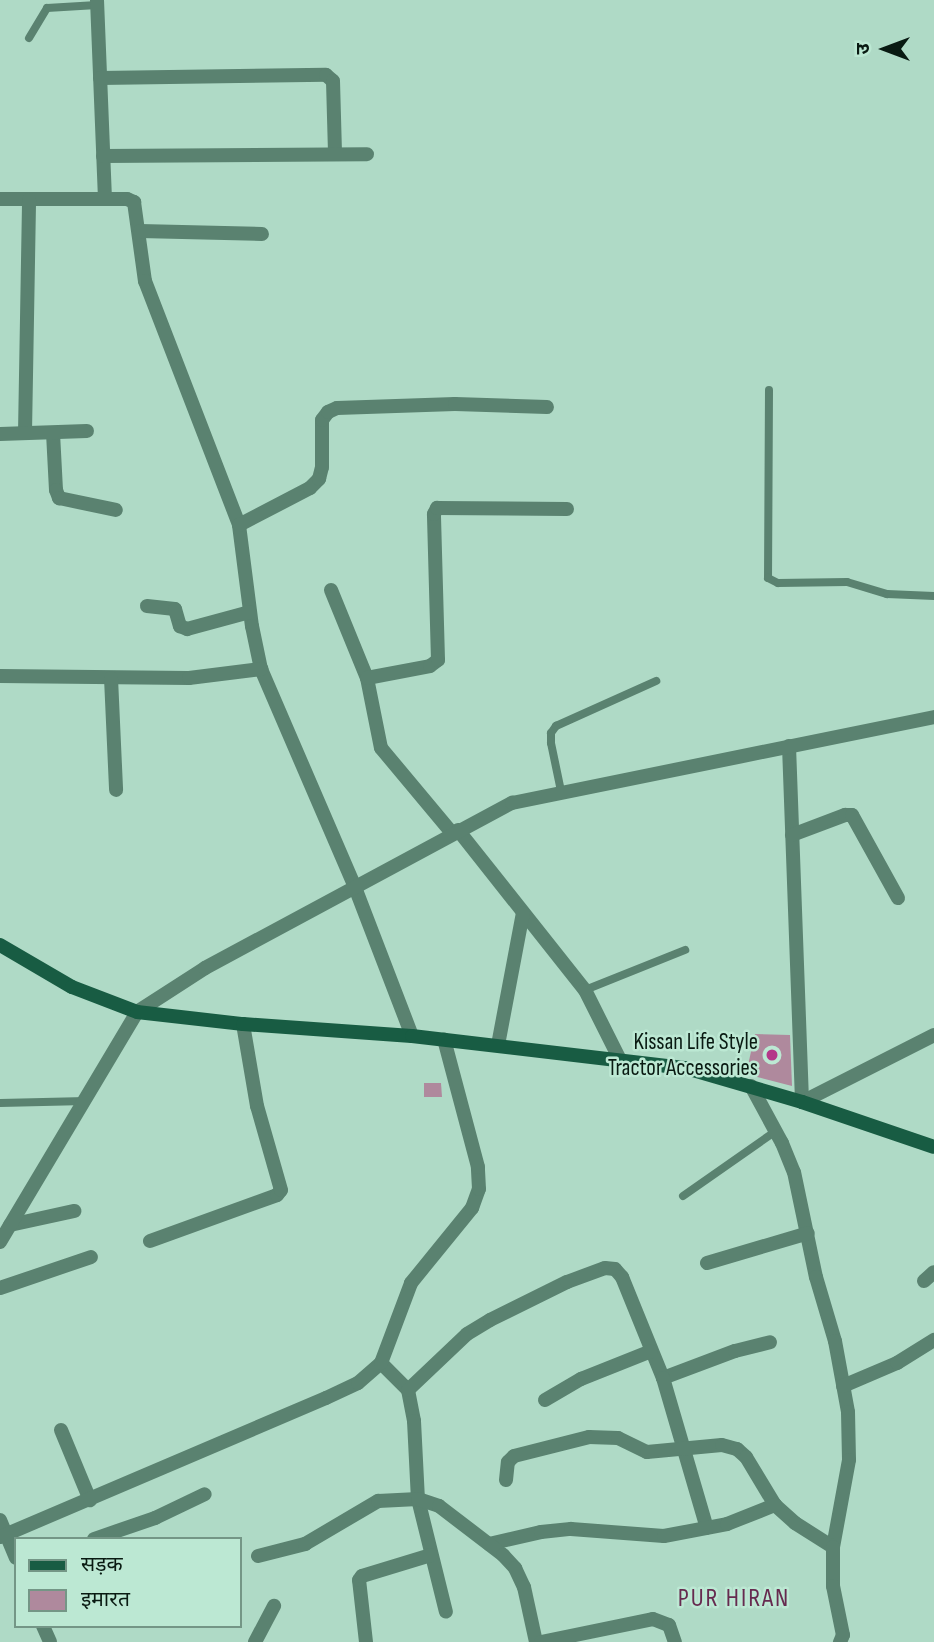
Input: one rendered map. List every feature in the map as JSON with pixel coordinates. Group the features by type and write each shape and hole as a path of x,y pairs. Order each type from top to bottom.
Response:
{"main road":[{"path":"0,946 72,987 137,1012 243,1024 412,1035 686,1068 802,1102 934,1147"}],"street":[{"path":"97,3 105,200"},
{"path":"100,78 326,75 333,81 335,154"},
{"path":"103,156 367,154"},
{"path":"0,199 127,198 134,202 145,281 239,525 250,612 261,669 356,890 412,1035"},
{"path":"25,433 29,200"},
{"path":"140,231 262,234"},
{"path":"239,525 310,488 319,479 322,467 322,420 328,412 337,408 455,404 547,407"},
{"path":"0,434 88,431"},
{"path":"53,433 56,490 59,498 116,510"},
{"path":"367,678 430,666 438,660 434,514 437,508 567,509"},
{"path":"331,590 367,678 381,748 561,956 585,990 619,1058"},
{"path":"147,606 174,609 180,626 187,629 250,612"},
{"path":"0,676 189,678 261,669"},
{"path":"111,678 116,790"},
{"path":"0,1242 137,1012 205,968 356,890 455,832 512,803 934,718"},
{"path":"789,746 802,1102 934,1035"},
{"path":"792,835 845,815 852,815 898,898"},
{"path":"498,1045 523,913"},
{"path":"150,1241 277,1195 281,1190 257,1106 243,1024"},
{"path":"3,1536 326,1398 358,1383 381,1363 411,1283 472,1208 479,1189 478,1167 444,1039"},
{"path":"751,1086 776,1131 794,1172 848,1412 849,1460 833,1547 833,1586 845,1640"},
{"path":"10,1224 74,1211"},
{"path":"706,1262 808,1233"},
{"path":"0,1288 91,1257"},
{"path":"408,1390 467,1334 538,1296 605,1268 615,1269 622,1277 663,1378 707,1528"},
{"path":"843,1387 897,1363 934,1339"},
{"path":"663,1378 771,1342"},
{"path":"545,1400 581,1379 651,1350"},
{"path":"381,1363 408,1390 414,1421 418,1499 446,1612"},
{"path":"61,1430 90,1500"},
{"path":"506,1479 508,1462 514,1456 589,1437 618,1438 647,1452 684,1451 722,1445 737,1449 746,1457 775,1505 795,1523 833,1547"},
{"path":"100,1537 155,1518 205,1494"},
{"path":"258,1556 305,1544 378,1501 418,1499 439,1506 489,1544 515,1569 524,1587 539,1642 604,1635 653,1619 663,1620 669,1625 675,1642"},
{"path":"489,1544 541,1532 571,1529 663,1536 727,1524 775,1505"},
{"path":"0,1520 3,1536 14,1555"},
{"path":"366,1642 359,1580 362,1576 431,1555"},
{"path":"255,1642 274,1606"}],"lane":[{"path":"29,38 47,8 97,3"},
{"path":"769,390 768,578 778,583 847,582 887,594 934,596"},
{"path":"561,791 551,744 551,733 556,726 656,681"},
{"path":"585,990 685,950"},
{"path":"0,1103 86,1101"},
{"path":"683,1196 776,1131"}],"building":[{"name":"Kissan Life Style Tractor Accessories","path":"755,1034 790,1035 792,1086 746,1074"},
{"path":"424,1083 441,1083 442,1097 424,1097"}],"place":[{"name":"Kissan Life Style Tractor Accessories","path":"772,1055"}],"district":[{"name":"PUR HIRAN","path":"734,1599"}]}
